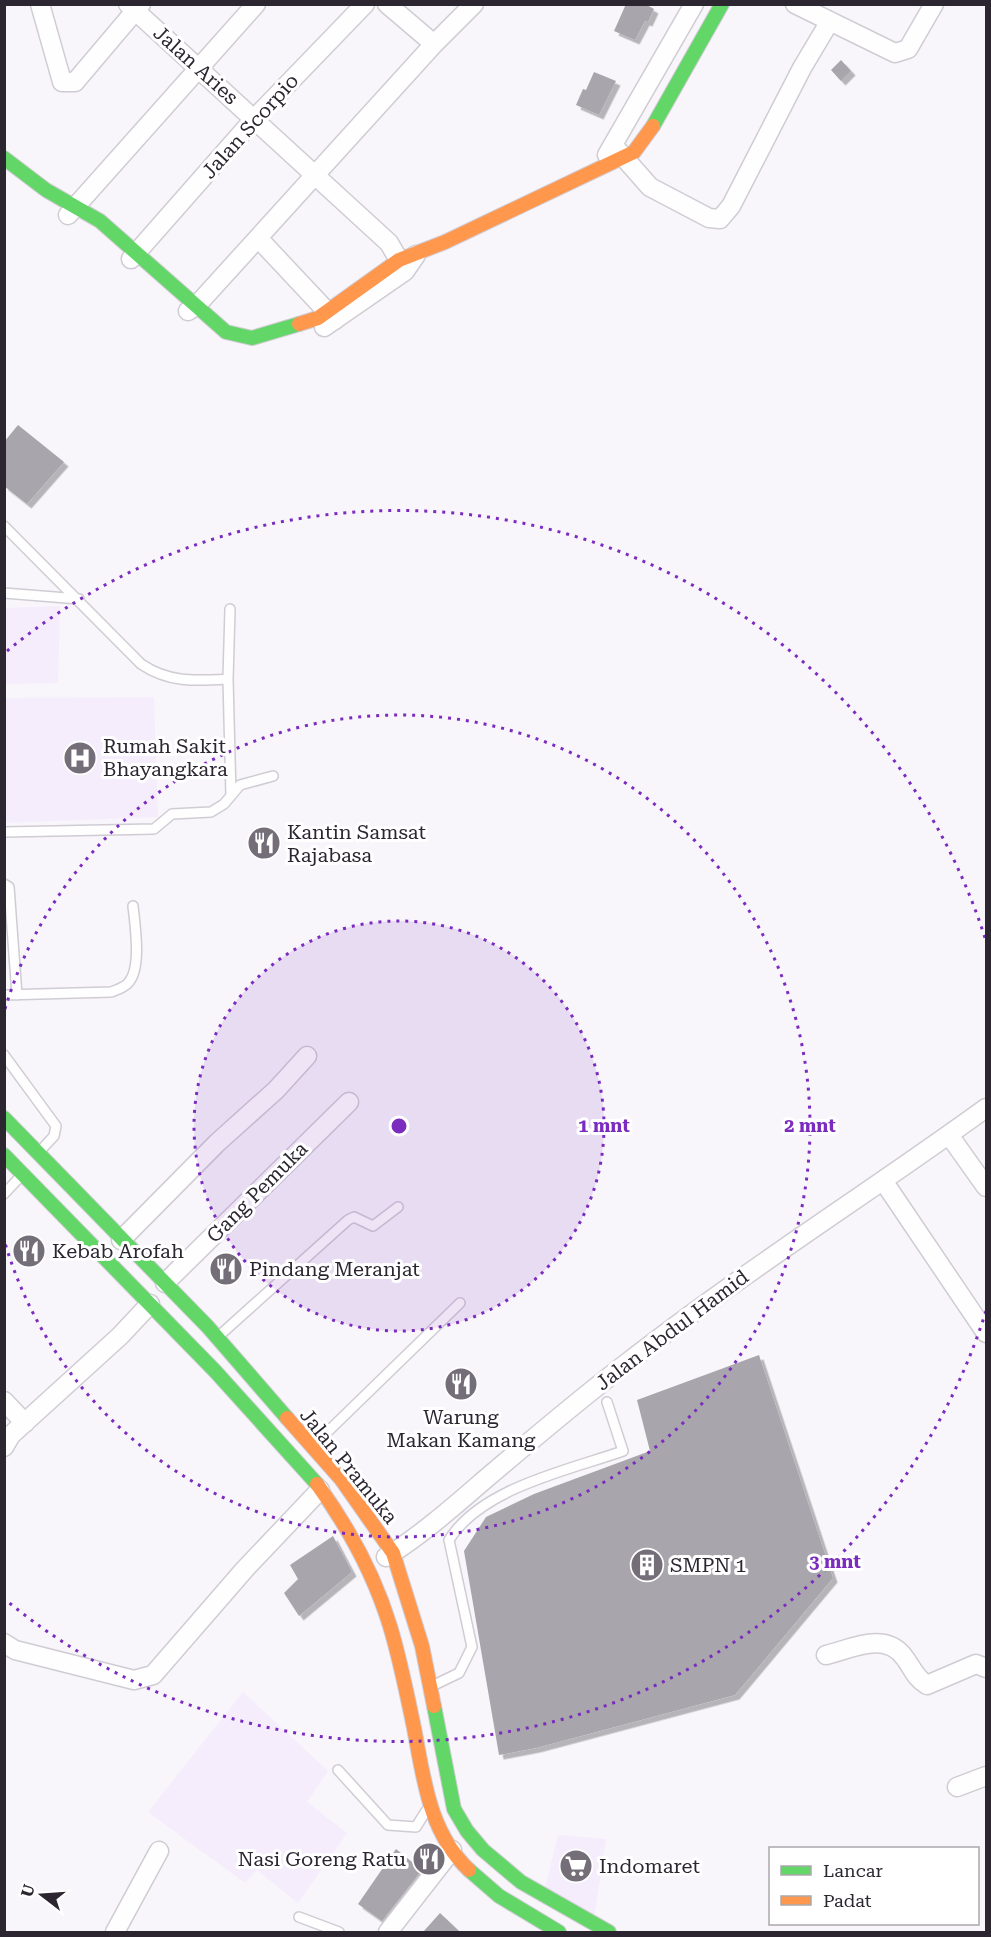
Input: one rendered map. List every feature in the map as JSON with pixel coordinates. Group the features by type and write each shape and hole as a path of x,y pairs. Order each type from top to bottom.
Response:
{"main road":[{"path":"618,152 634,152 644,141 722,4"},
{"path":"4,158 72,210"},
{"path":"407,262 599,167"},
{"name":"Jalan Pramuka","path":"4,1118 121,1240 165,1282 348,1488 393,1553 409,1598 430,1687 454,1809 461,1825 504,1869 542,1896 609,1932"},
{"name":"Jalan Pramuka","path":"4,1155 191,1343 276,1435 320,1490 369,1568 392,1634 429,1807 438,1832 480,1882 526,1915 559,1932"},
{"path":"191,1343 212,1333"}],"street":[{"path":"40,4 62,82 70,84 75,82 135,6"},
{"path":"72,210 256,4"},
{"name":"Jalan Scorpio","path":"135,255 255,118 365,4"},
{"path":"387,4 434,44"},
{"path":"193,308 434,44 474,4"},
{"path":"599,167 618,152 694,4"},
{"path":"795,4 895,53 908,49 934,4"},
{"name":"Jalan Aries","path":"135,6 407,262"},
{"path":"618,152 650,187 709,218 720,219 731,206 802,68 830,21"},
{"path":"4,174 46,203 72,210 89,226 135,255 193,308 218,340 229,347 243,348 285,340 332,317 407,262"},
{"path":"258,238 332,317"},
{"path":"121,1240 217,1143 276,1090 308,1056"},
{"name":"Gang Pemuka","path":"165,1282 349,1102"},
{"name":"Jalan Abdul Hamid","path":"369,1568 393,1553 453,1507 584,1396 668,1330 810,1229 884,1182 987,1108"},
{"path":"949,1135 987,1187"},
{"path":"884,1182 987,1333"},
{"path":"4,1447 11,1435 120,1336 150,1304"},
{"path":"4,1401 25,1423"},
{"path":"4,1643 15,1650 115,1676 134,1680 153,1675 244,1569 320,1490"},
{"path":"826,1655 879,1642 892,1645 903,1655 919,1680 927,1685 976,1664 987,1668"},
{"path":"957,1787 987,1776"},
{"path":"388,1932 452,1850"},
{"path":"115,1932 159,1851"}],"lane":[{"path":"4,526 141,664 155,674 173,680 228,679"},
{"path":"4,593 79,599"},
{"path":"230,609 228,679 231,795"},
{"path":"4,832 154,829 172,814 211,812 240,785 273,776"},
{"path":"4,884 9,887 17,995"},
{"path":"4,995 111,992 124,986 130,981 136,961 133,906"},
{"path":"4,1055 56,1126 54,1136 38,1153"},
{"path":"4,1194 22,1174"},
{"path":"212,1333 348,1220 354,1217 373,1226 398,1207"},
{"path":"312,1447 459,1303"},
{"path":"430,1687 459,1673 472,1647 449,1540 463,1524 494,1498 623,1451 608,1402"},
{"path":"338,1770 388,1825 416,1827 429,1807"},
{"path":"299,1917 339,1932"}],"shaded area":[{"path":"60,606 58,683 5,684 5,608"},
{"name":"Rumah Sakit Bhayangkara","path":"154,697 158,817 5,823 5,698"},
{"path":"243,1692 328,1771 307,1802 347,1833 298,1903 257,1870 245,1883 148,1812"},
{"name":"Indomaret","path":"558,1835 606,1839 594,1919 544,1892"}],"building":[{"path":"626,4 645,4 654,9 635,40 614,31"},
{"path":"841,60 851,71 841,81 831,70"},
{"path":"594,72 616,81 599,115 576,105"},
{"path":"18,425 64,462 27,504 4,486 4,442"},
{"name":"SMPN 1","path":"759,1355 833,1578 735,1695 536,1748 499,1755 464,1551 486,1517 534,1494 650,1451 637,1400"},
{"path":"333,1536 352,1572 299,1616 284,1593 298,1579 290,1565"},
{"path":"396,1849 422,1870 382,1921 358,1904"},
{"path":"440,1913 460,1932 423,1932"}],"traffic: fast":[{"path":"653,126 722,4"},
{"path":"4,158 46,190 100,221 226,332 252,338 299,324"},
{"path":"4,1118 208,1327 287,1418"},
{"path":"4,1155 215,1371 317,1484"},
{"path":"434,1706 454,1809 467,1831 483,1850 521,1882 609,1932"},
{"path":"469,1870 499,1896 559,1932"}],"traffic: slow":[{"path":"299,324 318,318 399,260 445,242 634,152 653,126"},
{"path":"287,1418 341,1479 393,1553 422,1646 434,1706"},
{"path":"317,1484 350,1535 384,1607 409,1702 430,1804 445,1839 469,1870"}],"place":[{"name":"Rumah Sakit Bhayangkara","path":"80,758"},
{"name":"Kantin Samsat Rajabasa","path":"264,843"},
{"name":"Kebab Arofah","path":"29,1251"},
{"name":"Pindang Meranjat","path":"226,1269"},
{"name":"Warung Makan Kamang","path":"461,1384"},
{"name":"SMPN 1","path":"647,1565"},
{"name":"Nasi Goreng Ratu","path":"429,1859"},
{"name":"Indomaret","path":"576,1866"}]}
